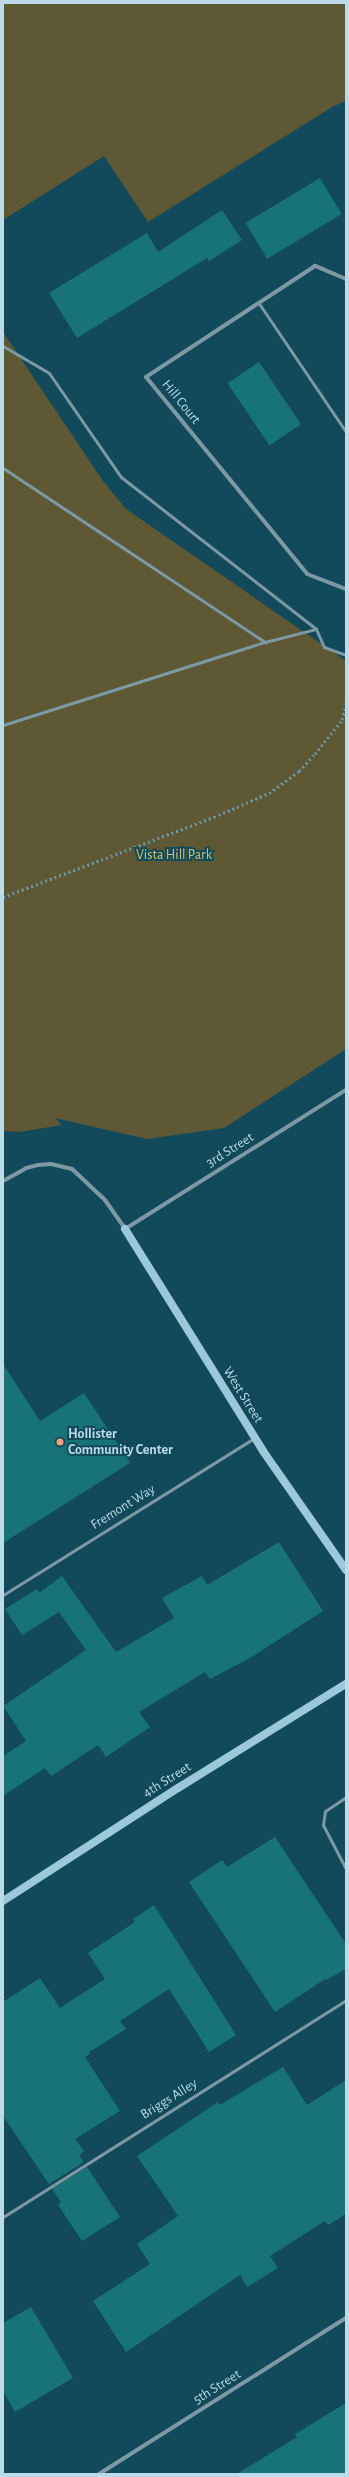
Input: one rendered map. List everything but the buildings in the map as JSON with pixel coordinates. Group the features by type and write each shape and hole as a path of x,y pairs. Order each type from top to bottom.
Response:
{"street":[{"name":"Hill Court","path":"346,279 315,266 266,299 258,302 146,377 307,574 346,589"},
{"name":"3rd Street","path":"125,1229 346,1090"},
{"path":"3,1181 26,1168 38,1165 52,1164 72,1169 105,1200 125,1229"},
{"name":"West Street","path":"125,1229 254,1437 346,1570"},
{"name":"4th Street","path":"3,1901 178,1788 346,1684"},
{"name":"5th Street","path":"99,2474 346,2318"}],"lane":[{"path":"258,302 346,432"},
{"path":"3,346 49,373 121,477 316,629 324,647 346,655"},
{"path":"3,468 265,642"},
{"path":"3,725 265,642 316,629"},
{"name":"Fremont Way","path":"3,1595 254,1437"},
{"path":"346,1797 325,1810 323,1825 346,1869"},
{"name":"Briggs Alley","path":"3,2217 346,2000"}],"path":[{"path":"3,897 206,819 269,793 298,771 315,754 342,720 346,703"}],"green space":[{"path":"3,3 346,3 346,101 332,107 148,222 104,156 3,220"},
{"name":"Vista Hill Park","path":"3,332 103,481 126,509 346,661 346,1049 224,1128 147,1139 55,1118 62,1125 19,1132 3,1131"}],"place":[{"name":"Hollister Community Center","path":"60,1442"}]}
